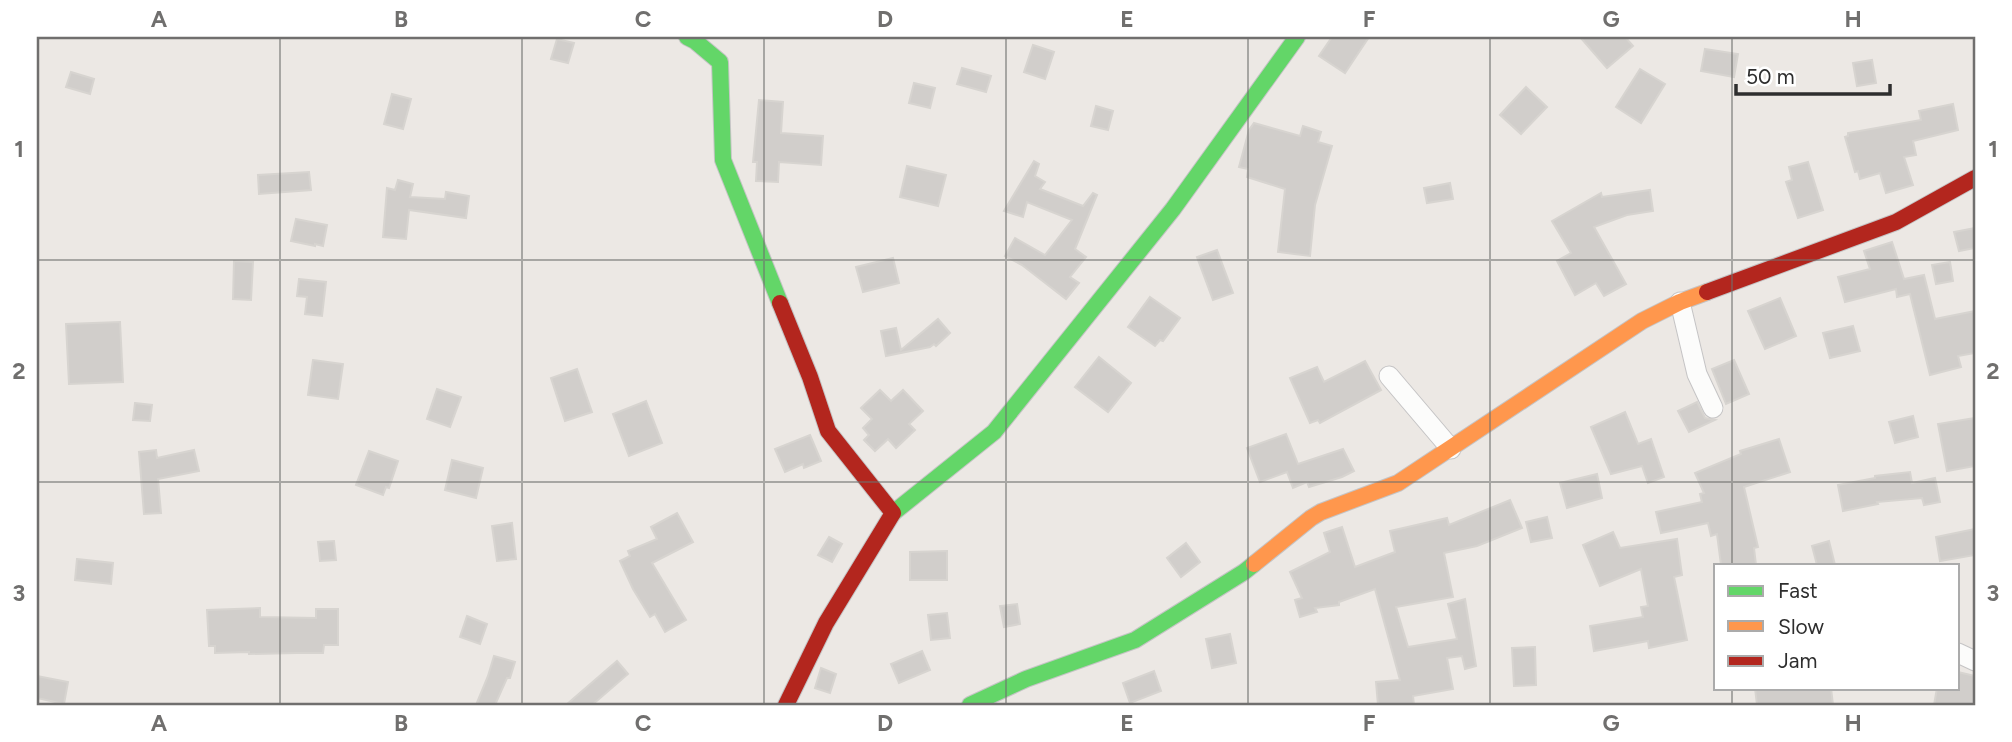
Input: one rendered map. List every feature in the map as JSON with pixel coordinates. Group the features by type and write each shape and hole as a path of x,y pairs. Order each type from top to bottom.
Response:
{"street":[{"path":"687,37 720,62 723,160 810,377 828,431 893,513"},
{"path":"786,705 826,623 893,513 994,432 1173,209 1297,37"},
{"path":"970,705 1026,679 1135,640 1244,572 1311,517 1398,483 1642,321 1680,302 1896,222 1975,178"},
{"path":"1680,302 1698,374 1713,408"},
{"path":"1389,376 1451,449"}],"building":[{"path":"1332,37 1369,37 1345,73 1319,56"},
{"path":"1580,37 1625,37 1633,46 1607,68"},
{"path":"557,39 574,43 568,63 551,59"},
{"path":"1033,45 1054,52 1045,79 1024,72"},
{"path":"1705,49 1738,54 1734,77 1701,71"},
{"path":"1872,60 1876,83 1857,86 1853,63"},
{"path":"962,68 991,76 986,92 957,84"},
{"path":"1640,69 1665,84 1641,123 1616,107"},
{"path":"71,72 94,79 90,94 66,87"},
{"path":"914,83 935,88 930,108 909,103"},
{"path":"1526,87 1547,107 1521,134 1500,115"},
{"path":"392,94 411,99 403,129 384,124"},
{"path":"759,100 783,102 781,133 823,136 821,165 779,162 778,182 756,181 757,162 753,162"},
{"path":"1953,104 1958,130 1913,141 1916,155 1904,157 1913,185 1886,193 1880,173 1860,179 1858,171 1855,172 1845,137 1848,133 1921,120 1919,111"},
{"path":"1096,106 1113,111 1108,130 1091,126"},
{"path":"1254,123 1300,136 1303,126 1321,132 1318,142 1332,146 1315,205 1310,256 1278,252 1285,189 1247,177 1248,169 1239,167 1249,130"},
{"path":"1034,161 1039,164 1035,176 1045,182 1040,189 1083,206 1093,193 1097,195 1075,249 1086,257 1070,277 1079,283 1066,299 1022,265 1005,256 1015,238 1045,255 1072,220 1027,202 1023,217 1004,211"},
{"path":"1808,162 1823,210 1798,218 1786,182 1792,180 1789,167"},
{"path":"907,166 946,175 938,206 900,197"},
{"path":"309,172 311,190 259,194 258,175"},
{"path":"398,180 413,184 410,197 445,199 446,192 469,196 466,218 409,210 406,239 383,237 387,188 395,190"},
{"path":"1450,183 1453,199 1427,203 1424,188"},
{"path":"1650,190 1653,211 1627,215 1594,227 1626,284 1604,296 1596,283 1575,295 1557,261 1571,253 1552,221 1601,193 1602,197"},
{"path":"296,219 327,225 323,246 291,241"},
{"path":"1975,228 1975,248 1959,251 1954,232"},
{"path":"1892,242 1904,279 1924,275 1935,319 1975,311 1975,353 1958,356 1961,367 1930,375 1910,294 1897,297 1896,289 1845,302 1838,277 1870,269 1864,251"},
{"path":"1217,250 1233,293 1213,300 1197,257"},
{"path":"893,258 899,283 863,292 856,267"},
{"path":"234,261 253,262 251,300 233,299"},
{"path":"1950,262 1953,281 1936,284 1932,265"},
{"path":"299,279 326,282 322,316 305,314 307,297 297,296"},
{"path":"1150,297 1180,318 1163,341 1160,340 1155,346 1128,327"},
{"path":"1780,298 1796,336 1765,349 1748,311"},
{"path":"938,319 950,333 936,346 934,344 886,356 881,331 896,328 901,350"},
{"path":"120,322 123,382 69,384 66,324"},
{"path":"1853,326 1860,351 1830,358 1823,333"},
{"path":"1099,357 1131,383 1108,412 1075,387"},
{"path":"313,360 343,364 338,399 308,395"},
{"path":"1734,360 1749,394 1726,404 1712,369"},
{"path":"1365,361 1381,390 1320,423 1318,420 1310,423 1290,378 1317,367 1324,382"},
{"path":"577,369 592,412 565,421 551,378"},
{"path":"437,389 461,397 450,427 427,419"},
{"path":"880,390 891,401 903,390 923,411 909,424 915,430 896,448 888,439 875,451 864,440 869,435 863,428 872,419 861,408"},
{"path":"646,401 662,443 629,456 613,414"},
{"path":"1697,402 1705,418 1715,420 1689,432 1678,411"},
{"path":"135,403 152,405 150,421 133,420"},
{"path":"1625,412 1638,444 1651,439 1664,477 1648,483 1642,466 1611,474 1591,427"},
{"path":"1913,416 1918,437 1895,443 1889,422"},
{"path":"1975,418 1975,466 1947,471 1938,424"},
{"path":"1286,434 1298,464 1343,449 1354,471 1309,487 1307,482 1293,488 1287,472 1260,482 1247,448"},
{"path":"810,435 821,461 804,468 803,464 785,472 775,449"},
{"path":"1779,439 1790,472 1744,487 1758,547 1754,548 1756,564 1721,564 1717,534 1711,536 1708,523 1661,533 1656,512 1702,502 1700,494 1704,493 1695,473 1741,454 1740,451"},
{"path":"156,450 157,458 194,450 199,471 158,479 161,513 144,514 139,452"},
{"path":"369,451 398,461 389,488 386,487 383,495 356,485"},
{"path":"452,460 483,468 476,498 445,490"},
{"path":"1910,472 1912,483 1935,478 1940,502 1924,505 1922,498 1877,502 1878,504 1843,511 1838,485 1875,476"},
{"path":"1597,474 1602,498 1567,508 1560,483"},
{"path":"1510,500 1522,528 1477,546 1444,553 1453,597 1396,607 1408,647 1457,639 1448,604 1465,599 1476,666 1465,669 1462,656 1447,658 1453,689 1413,696 1414,705 1378,705 1376,682 1400,680 1375,589 1339,602 1339,605 1315,608 1317,612 1300,617 1295,600 1302,598 1290,572 1330,552 1324,533 1342,527 1355,567 1395,552 1390,531 1447,518 1449,525"},
{"path":"677,513 693,542 652,563 686,620 665,632 655,614 650,617 620,561 630,556 628,551 657,539 651,527"},
{"path":"1547,517 1552,538 1531,542 1526,522"},
{"path":"512,523 516,559 497,561 492,526"},
{"path":"1975,529 1975,555 1940,561 1936,537"},
{"path":"1613,532 1620,548 1677,539 1682,575 1674,577 1687,640 1649,648 1648,641 1594,651 1590,626 1643,617 1641,607 1648,606 1641,569 1600,586 1583,545"},
{"path":"829,537 842,544 832,562 818,555"},
{"path":"334,541 336,560 320,561 318,542"},
{"path":"1829,541 1835,564 1817,564 1812,546"},
{"path":"1186,543 1200,562 1181,577 1167,558"},
{"path":"947,551 947,580 910,580 910,552"},
{"path":"77,559 113,563 111,584 75,580"},
{"path":"1017,604 1020,624 1004,627 1000,606"},
{"path":"260,608 260,617 316,618 316,609 338,609 338,645 324,645 323,653 215,653 215,646 209,646 207,610"},
{"path":"947,613 950,638 931,640 928,615"},
{"path":"467,616 487,624 480,644 460,637"},
{"path":"1230,634 1236,663 1212,668 1206,639"},
{"path":"1535,647 1536,685 1514,686 1512,648"},
{"path":"922,651 930,670 899,683 891,664"},
{"path":"494,656 515,662 510,678 507,678 495,705 476,705 488,676"},
{"path":"617,661 628,674 592,705 566,705"},
{"path":"821,668 836,674 830,693 815,688"},
{"path":"1154,671 1161,691 1130,703 1123,683"},
{"path":"1960,672 1975,676 1975,705 1934,705 1937,690 1960,690"},
{"path":"37,676 68,682 64,704 37,698"},
{"path":"1755,690 1831,690 1833,705 1757,705"}],"traffic: fast":[{"path":"687,37 720,62 723,160 780,303"},
{"path":"893,513 994,432 1173,209 1297,37"},
{"path":"970,705 1026,679 1135,640 1254,564"}],"traffic: slow":[{"path":"1254,564 1311,518 1398,483 1642,321 1707,292"}],"traffic: jam":[{"path":"1707,292 1896,222 1975,178"},
{"path":"780,303 810,377 828,431 893,513 826,623 786,705"}]}
